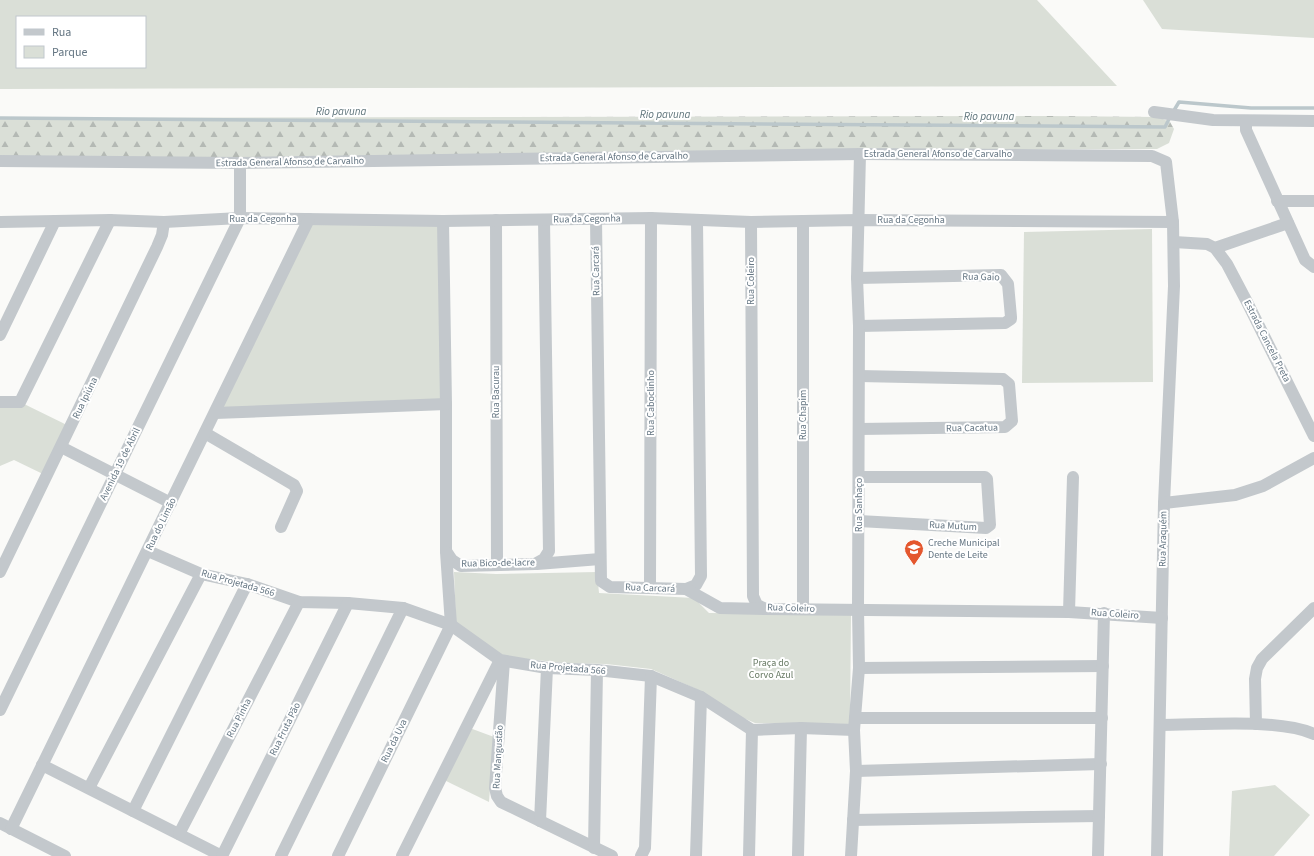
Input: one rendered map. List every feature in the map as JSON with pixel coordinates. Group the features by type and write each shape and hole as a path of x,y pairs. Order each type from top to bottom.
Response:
{"street":[{"path":"1154,112 1213,120 1314,121"},
{"path":"1246,121 1246,130 1277,201 1305,260 1314,267"},
{"name":"Estrada General Afonso de Carvalho","path":"0,161 240,163 860,154 1152,156 1166,162 1173,222"},
{"name":"Rua Sanhaço","path":"851,856 856,771 854,730 859,668 859,326 857,278 860,154"},
{"path":"240,163 240,218"},
{"path":"1277,201 1314,201"},
{"name":"Rua da Cegonha","path":"0,222 110,220 164,222 240,218 443,221 651,218 751,222 858,220 1173,222"},
{"name":"Avenida 19 de Abril","path":"0,710 4,694 115,474 240,218"},
{"name":"Rua Caboclinho","path":"650,587 651,218"},
{"name":"Rua do Limão","path":"5,826 42,765 148,551 309,219"},
{"name":"Rua Carcará","path":"596,219 600,559 602,581 604,584 610,586 686,589 696,585 701,576 697,221"},
{"path":"0,402 20,402 110,220"},
{"name":"Rua Bacurau","path":"496,220 497,564"},
{"name":"Rua Bico-de-lacre","path":"446,551 452,560 461,566 536,564 544,559 550,551 544,220"},
{"path":"0,335 55,221"},
{"path":"443,221 446,404 446,551 450,625"},
{"name":"Rua Chapim","path":"803,221 804,608"},
{"name":"Rua Ipiúna","path":"0,572 157,247 162,236 164,222"},
{"name":"Rua Coleiro","path":"751,222 753,596 758,605 766,609 804,608 1070,612 1104,613 1162,618"},
{"name":"Rua Araquém","path":"1157,856 1161,725 1164,503 1174,286 1173,222"},
{"path":"1174,242 1207,244 1216,248 1288,224"},
{"name":"Estrada Cancela Preta","path":"1216,248 1227,264 1247,302 1314,436"},
{"name":"Rua Gaio","path":"857,278 1001,275 1008,284 1011,317 1011,319 1004,323 859,326"},
{"name":"Rua Cacatua","path":"859,376 1003,379 1009,384 1012,421 1005,427 859,430"},
{"path":"215,413 446,404"},
{"path":"205,433 294,485 297,492 281,527"},
{"path":"61,447 171,503"},
{"path":"1164,503 1235,495 1263,486 1314,458"},
{"name":"Rua Mutum","path":"859,477 985,477 987,479 990,525 986,528 859,521"},
{"path":"1070,612 1073,477"},
{"name":"Rua Projetada 566","path":"148,551 201,574 247,584 299,602 348,603 403,608 450,625 502,660 547,668 597,670 651,676 701,698 752,730"},
{"path":"536,564 600,559"},
{"path":"89,788 201,574"},
{"path":"133,811 247,584"},
{"path":"686,589 720,608 766,609"},
{"name":"Rua Pinha","path":"179,834 299,602"},
{"name":"Rua Fruta Pão","path":"222,856 348,603"},
{"path":"281,856 403,608"},
{"path":"1256,724 1257,668 1262,659 1314,608"},
{"path":"1098,856 1104,613"},
{"name":"Rua da Uva","path":"338,856 450,625"},
{"path":"402,856 502,660"},
{"name":"Rua Mangustão","path":"502,660 496,788 497,796 501,802 612,856"},
{"path":"859,668 1103,666"},
{"path":"540,821 547,668"},
{"path":"594,848 597,670"},
{"path":"641,856 645,848 651,676"},
{"path":"696,856 701,698"},
{"path":"855,718 1102,718"},
{"path":"1161,725 1256,724 1295,728 1314,734"},
{"path":"798,856 801,728"},
{"path":"749,856 752,730 801,728 854,730"},
{"path":"856,771 1101,764"},
{"path":"42,765 222,856"},
{"path":"853,820 1099,816"},
{"path":"5,826 66,856"}],"green space":[{"path":"0,0 1037,0 1117,86 0,89"},
{"path":"1143,0 1314,0 1314,38 1162,29"},
{"path":"1158,117 1170,122 1174,129 1169,143 1157,149 860,150 242,158 0,156 0,118"},
{"path":"310,222 442,225 444,402 220,409"},
{"path":"1152,229 1153,382 1022,383 1024,232"},
{"path":"0,402 20,402 71,427 47,476 14,460 0,466"},
{"name":"Praça do Corvo Azul","path":"454,572 496,574 597,572 599,593 694,598 709,613 851,614 850,724 755,723 736,715 694,688 651,669 606,664 564,663 508,657 499,653 456,624"},
{"path":"467,727 494,737 489,802 442,779"},
{"path":"1275,785 1310,815 1274,856 1229,856 1232,791"}],"waterway":[{"name":"Rio pavuna","path":"1173,112 1179,102 1251,108 1314,108"},
{"name":"Rio pavuna","path":"0,118 1165,127 1170,117"}],"place":[{"name":"Creche Municipal Dente de Leite","path":"914,566"}]}
